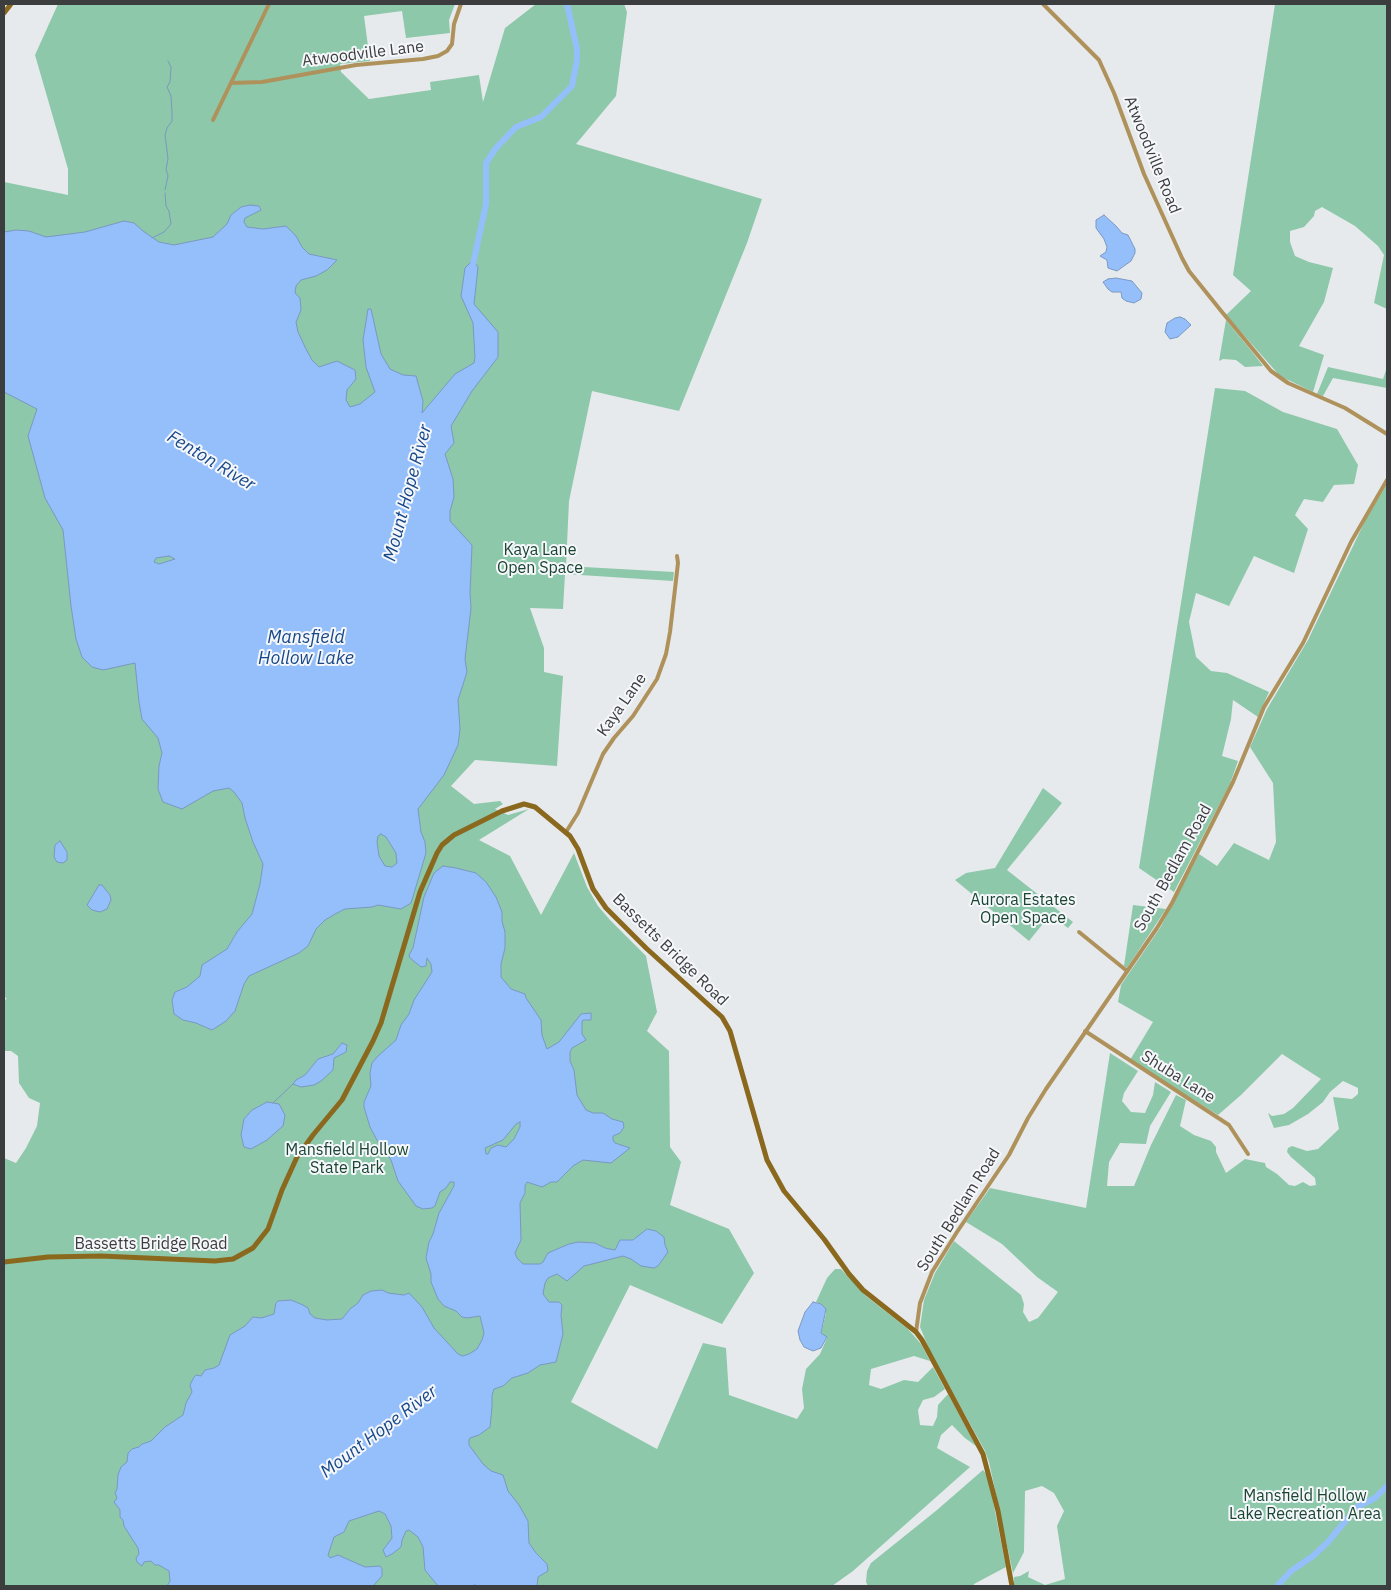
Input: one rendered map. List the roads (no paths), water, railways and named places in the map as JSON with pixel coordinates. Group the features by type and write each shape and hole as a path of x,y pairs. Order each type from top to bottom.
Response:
{"street":[{"path":"4,13 12,4"},
{"path":"213,120 269,4"},
{"name":"Atwoodville Lane","path":"231,83 262,82 356,64 423,59 438,56 448,51 452,44 454,24 461,4"},
{"name":"Atwoodville Road","path":"1043,4 1099,60 1114,93 1144,174 1189,271 1271,371 1288,383 1345,408 1387,434"},
{"name":"South Bedlam Road","path":"916,1332 920,1303 932,1272 1009,1155 1028,1118 1172,903 1233,782 1264,707 1303,643 1350,542 1387,480"},
{"name":"Kaya Lane","path":"566,832 578,813 603,754 633,716 657,679 666,654 670,632 678,563 677,556"},
{"name":"Bassetts Bridge Road","path":"4,1262 48,1257 101,1256 220,1260 241,1256 253,1248 260,1242 268,1229 282,1190 300,1152 342,1100 373,1041 434,856 442,845 454,835 515,806 524,804 535,807 566,832 578,849 593,889 606,908 646,948 722,1017 730,1031 767,1160 784,1191 824,1239 848,1274 880,1304 916,1332 926,1347 983,1454 998,1511 1012,1586"},
{"path":"1078,932 1127,970"},
{"name":"Shuba Lane","path":"1085,1031 1229,1125 1248,1154"}],"water":[{"name":"Mansfield Hollow Lake","path":"259,206 261,210 245,218 244,222 247,227 263,229 286,226 309,254 337,260 327,270 316,276 301,280 296,286 295,293 300,298 301,310 296,322 298,332 306,349 312,360 319,367 337,361 355,370 356,379 347,390 346,400 350,407 360,404 375,392 366,367 363,340 368,309 371,309 381,354 390,369 403,375 416,376 423,401 422,413 455,374 474,363 473,323 461,296 465,268 473,260 478,267 474,304 498,332 498,357 472,391 451,426 454,443 445,454 453,479 454,497 450,511 450,521 472,545 471,608 465,659 467,672 458,700 460,729 458,745 444,775 418,809 426,853 411,903 401,909 378,905 345,909 325,920 316,929 308,946 299,953 249,976 244,984 235,1011 226,1021 212,1030 183,1020 174,1014 172,1000 175,992 187,987 200,976 202,965 227,949 237,932 252,914 263,864 253,842 242,803 229,788 213,791 182,809 163,802 158,789 159,766 162,753 158,738 142,719 135,663 103,670 92,667 82,657 76,639 71,606 63,530 45,498 28,436 37,409 4,392 4,232 16,230 29,231 46,237 85,232 124,221 134,223 159,242 174,245 213,237 227,224 231,215 241,207","holes":["169,556 175,559 159,564 154,562 156,558","381,834 386,837 396,853 397,863 392,867 385,866 379,856 377,842 378,836"]},
{"path":"1104,215 1122,233 1128,235 1135,249 1131,261 1117,271 1108,268 1107,260 1100,256 1106,252 1107,247 1096,228 1096,220"},
{"path":"1116,278 1132,281 1142,293 1141,299 1134,303 1126,301 1122,298 1121,292 1112,292 1108,289 1103,282"},
{"path":"1180,317 1191,325 1178,337 1170,339 1165,332 1167,323"},
{"path":"60,841 67,852 67,860 63,863 57,862 54,857 55,845"},
{"path":"443,866 476,873 486,882 496,897 502,912 505,932 501,977 511,989 525,994 541,1020 542,1035 547,1049 559,1042 581,1014 591,1013 591,1020 583,1020 582,1022 582,1034 586,1040 572,1048 570,1052 577,1095 586,1110 593,1113 603,1113 612,1119 623,1122 624,1127 620,1133 613,1136 613,1140 615,1143 630,1148 611,1163 583,1160 573,1166 557,1182 551,1182 542,1187 527,1182 525,1193 520,1203 521,1240 515,1253 517,1258 523,1264 540,1264 548,1253 578,1242 595,1243 615,1250 620,1240 633,1240 647,1229 656,1231 664,1237 668,1252 658,1266 654,1268 641,1266 623,1256 584,1266 567,1281 557,1274 548,1278 543,1294 549,1302 559,1302 562,1305 563,1334 556,1362 540,1365 528,1373 512,1378 503,1386 494,1389 490,1427 469,1440 469,1445 483,1464 491,1471 503,1475 508,1491 528,1521 529,1543 547,1564 548,1571 538,1577 537,1586 438,1586 425,1570 423,1547 418,1537 409,1530 406,1531 401,1547 386,1557 383,1550 392,1538 391,1526 385,1514 379,1511 349,1521 344,1532 334,1537 328,1555 330,1558 338,1555 365,1567 380,1566 382,1576 373,1586 167,1586 170,1581 169,1571 159,1565 155,1565 151,1561 144,1562 142,1566 137,1562 138,1548 124,1526 123,1520 120,1517 120,1510 114,1502 117,1498 115,1493 118,1475 121,1467 127,1462 128,1453 132,1449 151,1441 165,1427 183,1415 186,1403 192,1392 190,1385 194,1377 196,1375 201,1376 205,1370 219,1365 230,1335 245,1326 253,1317 261,1318 274,1314 278,1301 291,1300 308,1308 310,1314 315,1318 327,1320 342,1319 358,1303 363,1295 371,1291 382,1290 388,1293 404,1295 409,1293 422,1307 434,1328 458,1354 463,1356 469,1354 477,1349 482,1340 484,1333 480,1316 462,1317 456,1311 444,1306 438,1299 431,1282 431,1274 426,1258 429,1242 439,1213 454,1186 454,1182 450,1182 440,1192 435,1206 432,1208 423,1209 416,1206 398,1181 391,1160 370,1127 364,1107 364,1102 371,1086 370,1073 372,1063 396,1040 401,1025 409,1014 414,1000 432,972 431,964 427,958 426,966 421,967 409,955 413,948 424,897 434,873","holes":["520,1122 520,1127 514,1139 506,1147 498,1145 491,1148 488,1154 486,1154 485,1148 503,1140 516,1124"]},
{"path":"99,885 102,885 110,895 111,900 107,909 100,912 92,910 87,905"},
{"path":"342,1043 347,1045 346,1052 334,1058 333,1070 321,1081 314,1085 301,1087 293,1084 305,1075 318,1059 333,1054"},
{"path":"267,1102 279,1104 285,1115 283,1126 267,1140 251,1149 244,1147 241,1135 244,1119 252,1110"},
{"path":"813,1302 821,1304 826,1309 821,1333 827,1337 821,1348 813,1351 804,1347 798,1331 805,1312"}],"waterway":[{"name":"Mount Hope River","path":"472,269 486,204 486,163 496,148 516,127 541,117 572,86 577,49 567,4"},
{"path":"165,190 168,176 165,135 172,121 171,96 167,87 170,82 171,67 168,61"},
{"path":"152,238 164,232 171,224 165,193"},
{"path":"273,1103 293,1084"},
{"path":"1277,1586 1291,1571 1313,1556 1328,1542 1357,1507 1375,1498 1387,1486"}],"water label":[{"name":"Fenton River","path":"211,461"}],"park label":[{"name":"Kaya Lane Open Space","path":"540,559"},
{"name":"Aurora Estates Open Space","path":"1023,909"},
{"name":"Mansfield Hollow State Park","path":"347,1159"},
{"name":"Mansfield Hollow Lake Recreation Area","path":"1305,1505"}]}
